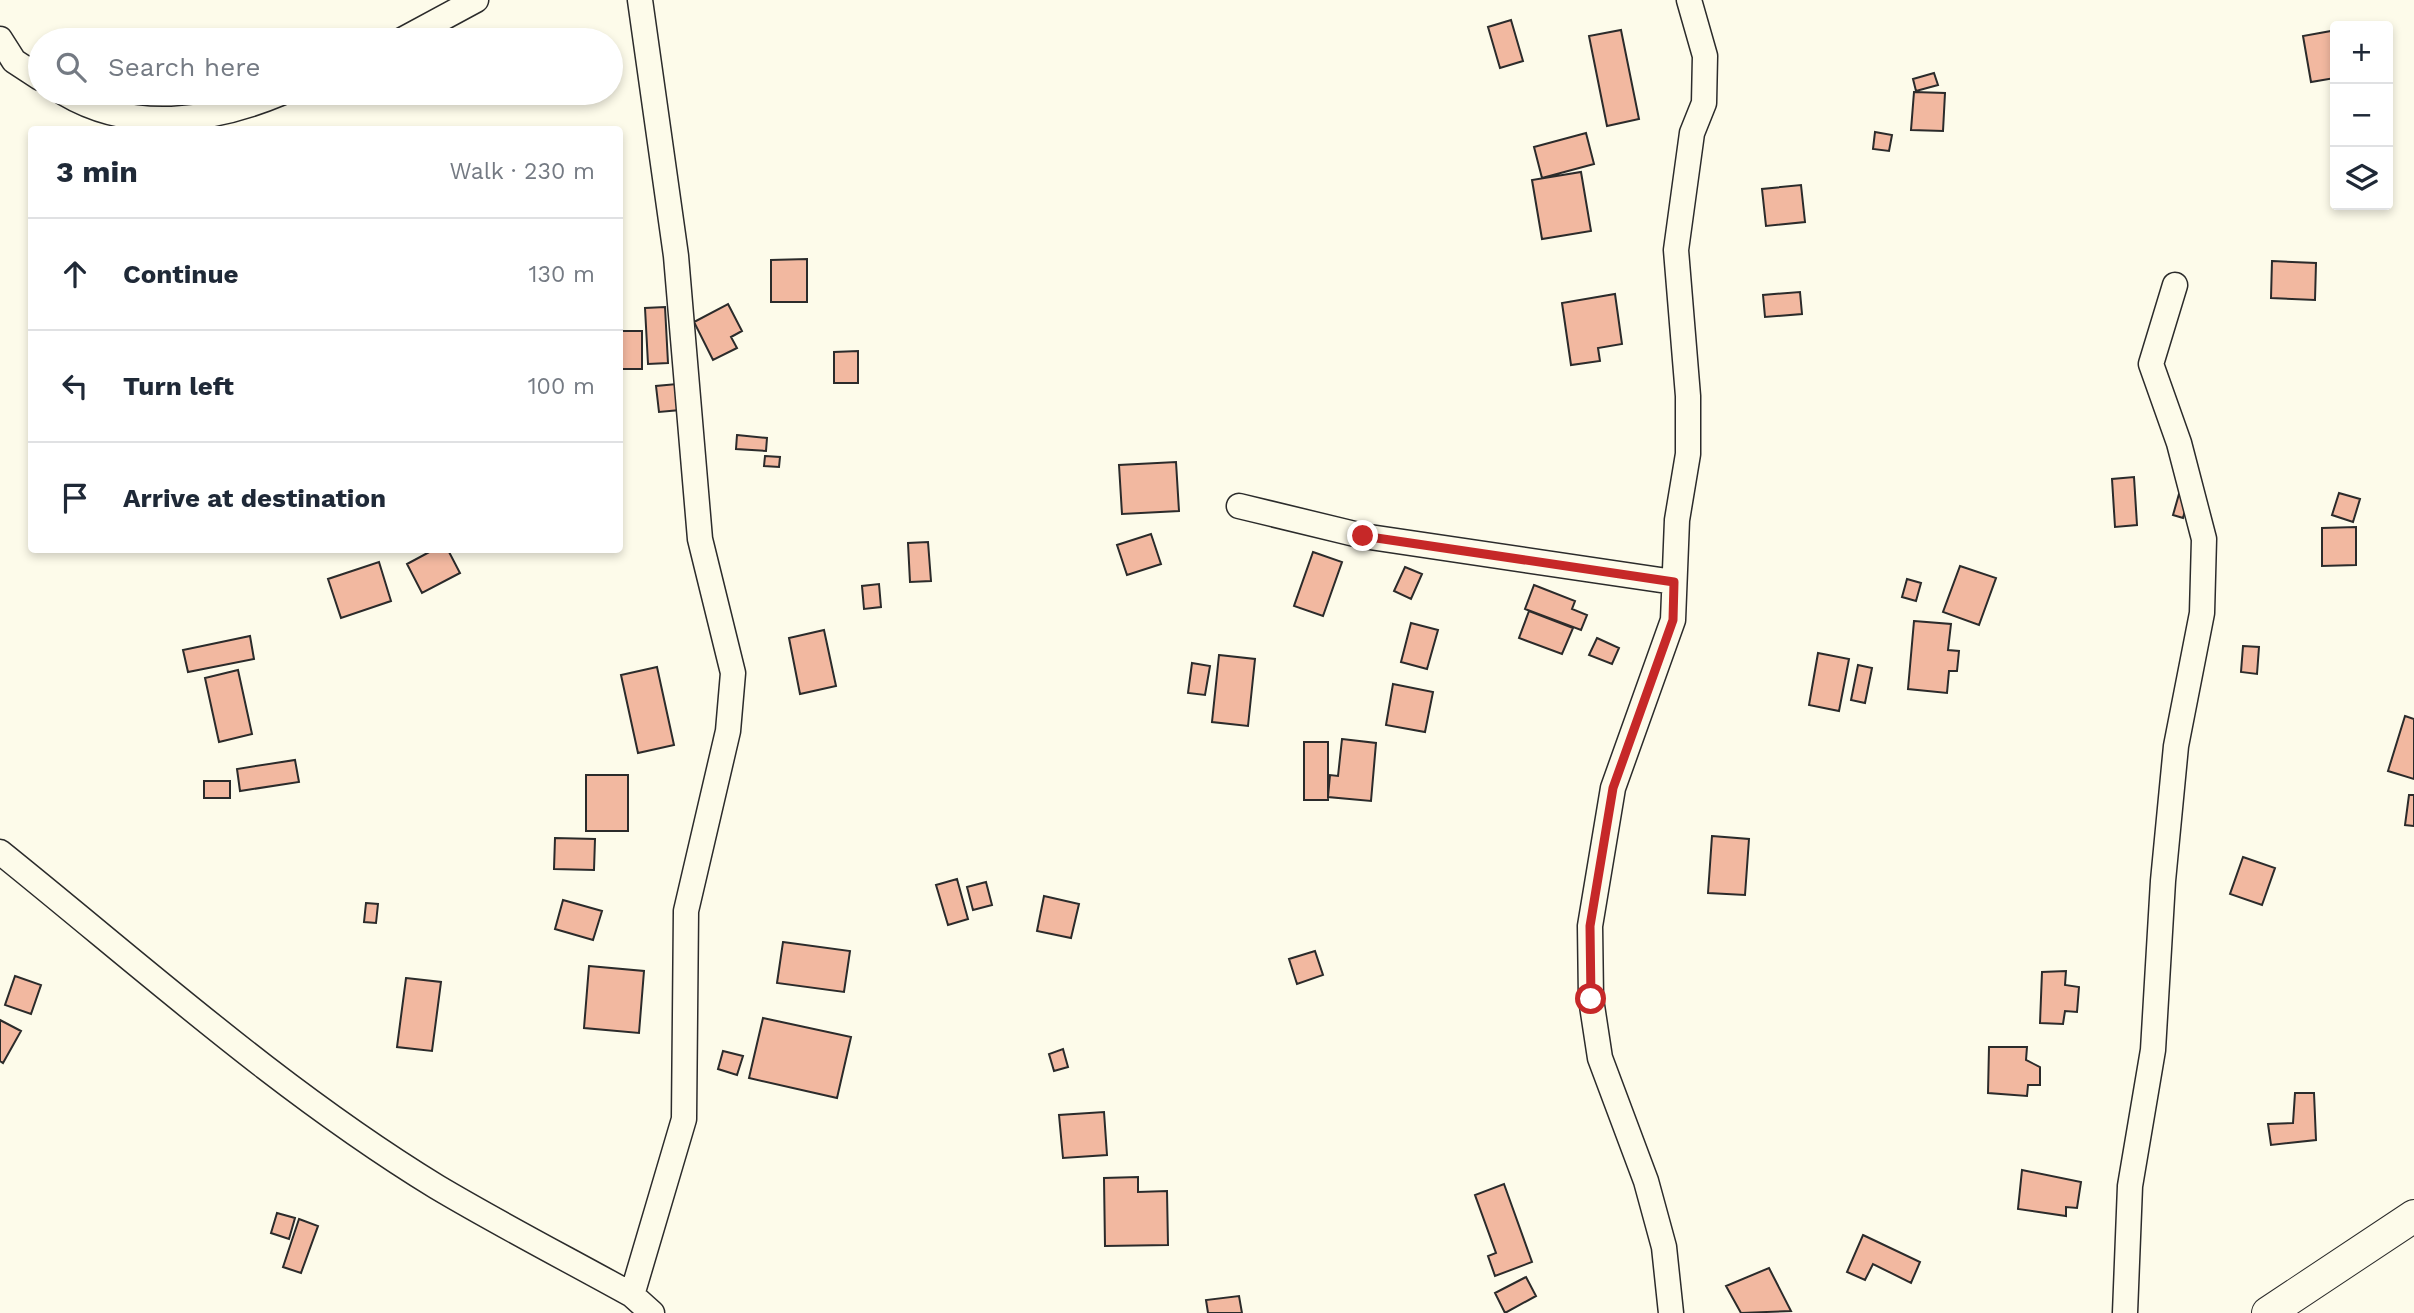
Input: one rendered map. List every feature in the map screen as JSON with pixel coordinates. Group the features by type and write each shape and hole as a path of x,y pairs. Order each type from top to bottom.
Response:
{"main road":[{"path":"2268,1313 2414,1216"}],"street":[{"path":"424,28 476,0"},
{"path":"632,1296 684,1119 686,911 728,731 733,673 700,539 676,256 640,0"},
{"path":"1671,1313 1664,1247 1646,1181 1600,1058 1591,999 1590,926 1613,788 1673,620 1677,520 1688,454 1688,396 1676,250 1692,133 1704,103 1704,56 1689,0"},
{"path":"0,39 14,61 28,70"},
{"path":"92,105 121,117 175,120 222,115 249,105"},
{"path":"2125,1313 2130,1186 2154,1050 2163,881 2176,746 2202,613 2204,539 2179,443 2151,364 2175,285"},
{"path":"1239,506 1363,536 1674,582"},
{"path":"0,852 159,985 349,1127 437,1186 632,1296 652,1313"}],"building":[{"path":"1511,20 1523,61 1500,68 1488,27"},
{"path":"1621,30 1639,119 1607,126 1589,36"},
{"path":"2330,31 2330,79 2311,82 2303,36"},
{"path":"1934,73 1938,85 1916,91 1913,79"},
{"path":"1914,92 1945,93 1943,131 1911,130"},
{"path":"1875,132 1892,135 1889,151 1873,149"},
{"path":"1586,133 1594,164 1542,178 1534,147"},
{"path":"1581,172 1591,231 1542,239 1532,180"},
{"path":"1801,185 1805,222 1766,226 1762,189"},
{"path":"807,259 807,302 771,302 771,260"},
{"path":"2272,261 2316,263 2315,300 2271,298"},
{"path":"1800,292 1802,314 1765,317 1763,295"},
{"path":"1615,294 1622,344 1598,348 1600,361 1571,365 1562,303"},
{"path":"728,304 742,331 731,337 737,348 713,360 694,322"},
{"path":"665,307 668,363 648,364 645,308"},
{"path":"623,331 642,331 642,369 623,369"},
{"path":"858,351 858,383 834,383 834,352"},
{"path":"677,384 680,410 659,412 656,386"},
{"path":"737,435 767,438 766,451 736,449"},
{"path":"765,456 780,457 779,467 764,466"},
{"path":"1176,462 1179,511 1122,514 1119,465"},
{"path":"2134,477 2137,525 2115,527 2112,479"},
{"path":"2339,493 2360,499 2353,522 2332,515"},
{"path":"2179,494 2189,496 2183,518 2173,515"},
{"path":"2356,527 2356,565 2322,566 2322,528"},
{"path":"1151,534 1161,564 1127,575 1117,545"},
{"path":"928,542 931,581 910,582 908,543"},
{"path":"1313,552 1342,562 1323,616 1294,606"},
{"path":"427,553 450,553 460,573 422,593 407,564"},
{"path":"379,562 391,601 341,618 328,579"},
{"path":"1960,566 1996,578 1979,625 1943,612"},
{"path":"1405,567 1422,574 1411,599 1394,591"},
{"path":"1907,579 1921,583 1916,601 1902,597"},
{"path":"879,584 881,607 864,609 862,586"},
{"path":"1534,585 1575,601 1572,609 1587,615 1581,630 1525,609"},
{"path":"1529,611 1573,628 1562,654 1519,638"},
{"path":"1914,621 1951,624 1948,650 1959,651 1957,671 1949,671 1947,693 1908,689"},
{"path":"1411,623 1438,630 1427,669 1401,662"},
{"path":"824,630 836,686 800,694 789,638"},
{"path":"250,636 254,659 188,672 183,650"},
{"path":"1597,638 1619,648 1612,664 1589,655"},
{"path":"2243,646 2259,647 2257,674 2241,672"},
{"path":"1818,653 1849,659 1839,711 1809,705"},
{"path":"1219,655 1255,659 1248,726 1212,722"},
{"path":"1192,663 1210,666 1205,695 1188,693"},
{"path":"1858,665 1872,668 1865,703 1851,700"},
{"path":"657,667 674,745 638,753 621,675"},
{"path":"238,670 252,734 219,742 205,678"},
{"path":"1393,684 1433,692 1425,732 1386,725"},
{"path":"2405,716 2414,719 2414,779 2388,771"},
{"path":"1342,739 1376,743 1371,801 1328,797 1330,775 1338,776"},
{"path":"1304,742 1328,742 1328,800 1304,800"},
{"path":"295,760 299,782 240,791 237,769"},
{"path":"586,775 628,775 628,831 586,831"},
{"path":"204,781 230,781 230,798 204,798"},
{"path":"2409,795 2414,795 2414,826 2405,825"},
{"path":"1712,836 1749,839 1745,895 1708,893"},
{"path":"555,838 595,839 594,870 554,869"},
{"path":"2243,857 2275,868 2262,905 2230,894"},
{"path":"957,879 968,919 948,925 936,885"},
{"path":"986,882 992,905 973,910 967,887"},
{"path":"1044,896 1079,904 1071,938 1037,931"},
{"path":"563,900 602,911 593,940 555,929"},
{"path":"366,903 378,904 376,923 364,922"},
{"path":"783,942 850,951 844,992 777,983"},
{"path":"1315,951 1323,975 1297,984 1289,959"},
{"path":"589,966 644,971 639,1033 584,1028"},
{"path":"2066,971 2065,985 2079,987 2077,1012 2065,1011 2063,1024 2040,1023 2042,972"},
{"path":"15,976 41,985 31,1014 5,1005"},
{"path":"406,978 441,982 432,1051 397,1047"},
{"path":"763,1018 851,1037 837,1098 749,1078"},
{"path":"0,1020 21,1031 3,1063 0,1061"},
{"path":"1989,1047 2027,1047 2026,1060 2040,1067 2040,1085 2028,1085 2027,1096 1988,1093"},
{"path":"1063,1049 1068,1067 1054,1071 1049,1054"},
{"path":"723,1051 743,1056 737,1075 718,1069"},
{"path":"2295,1093 2314,1093 2316,1140 2271,1145 2268,1124 2293,1123"},
{"path":"1104,1112 1107,1155 1063,1158 1059,1115"},
{"path":"2022,1170 2081,1182 2077,1208 2066,1207 2066,1216 2018,1209"},
{"path":"1138,1177 1138,1192 1167,1191 1168,1245 1105,1246 1104,1178"},
{"path":"1504,1184 1532,1262 1495,1276 1488,1256 1496,1253 1475,1195"},
{"path":"277,1213 295,1218 289,1239 271,1233"},
{"path":"299,1219 318,1226 301,1273 283,1267"},
{"path":"1863,1235 1920,1262 1911,1283 1873,1264 1865,1280 1847,1272"},
{"path":"1769,1268 1791,1311 1741,1313 1726,1286"},
{"path":"1526,1277 1536,1296 1505,1313 1495,1293"},
{"path":"1239,1296 1242,1313 1208,1313 1206,1300"}],"route":[{"path":"1363,536 1674,582 1673,620 1613,788 1590,926 1591,999"}]}
